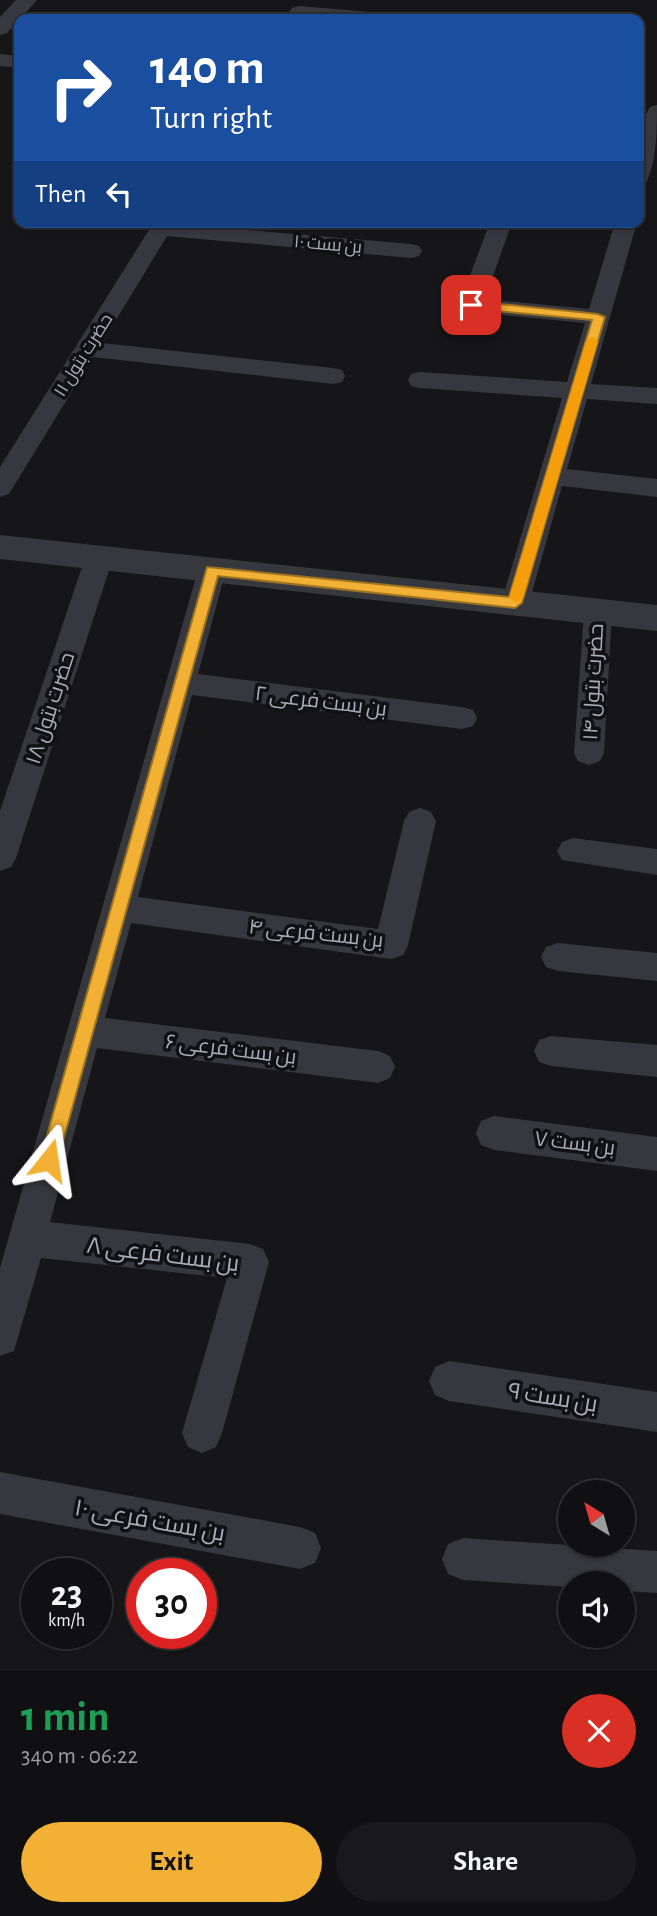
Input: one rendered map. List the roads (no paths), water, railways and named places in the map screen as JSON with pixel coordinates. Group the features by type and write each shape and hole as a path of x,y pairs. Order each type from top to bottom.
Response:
{"street":[{"path":"0,29 27,0"},
{"path":"300,11 331,14"},
{"path":"644,158 657,111"},
{"name":"حضرت بتول ۱۱","path":"0,488 162,228"},
{"name":"بن بست ۱۰","path":"183,228 411,251"},
{"path":"499,228 471,305 598,317"},
{"path":"515,603 554,476 623,228"},
{"path":"86,349 333,376"},
{"path":"420,380 657,396"},
{"path":"554,476 657,488"},
{"path":"0,547 657,618"},
{"name":"حضرت بتول ۱۸","path":"0,858 99,558"},
{"path":"0,1337 212,570"},
{"name":"حضرت بتول ۱۴","path":"589,753 598,612"},
{"name":"بن بست فرعی ۲","path":"181,683 462,718"},
{"name":"بن بست فرعی ۴","path":"119,908 391,945 420,821"},
{"path":"573,851 657,862"},
{"path":"558,957 657,967"},
{"name":"بن بست فرعی ۶","path":"85,1031 378,1067"},
{"path":"551,1051 657,1061"},
{"name":"بن بست ۷","path":"494,1133 657,1154"},
{"name":"بن بست فرعی ۸","path":"27,1238 250,1262 202,1433"},
{"name":"بن بست ۹","path":"449,1381 657,1412"},
{"name":"بن بست فرعی ۱۰","path":"0,1493 300,1548"},
{"path":"463,1559 657,1572"}]}
